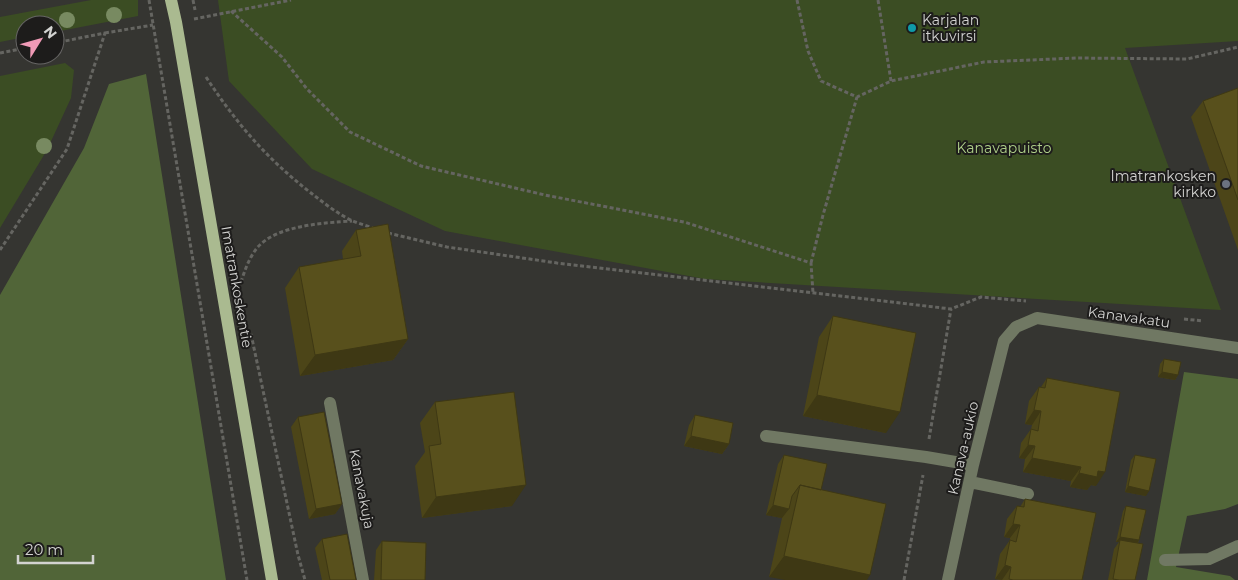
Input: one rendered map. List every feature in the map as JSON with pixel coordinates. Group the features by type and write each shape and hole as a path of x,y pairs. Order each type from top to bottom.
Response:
{"main road":[{"name":"Imatrankoskentie","path":"171,2 272,580"}],"street":[{"name":"Kanavakatu","path":"1016,327 1037,318 1238,348"},
{"name":"Kanava-aukio","path":"948,580 973,465 1004,341 1016,327"},
{"name":"Kanavakuja","path":"330,403 363,580"},
{"path":"766,436 973,465"},
{"path":"970,482 1028,494"},
{"path":"1165,560 1209,558 1238,546"}],"path":[{"path":"149,0 247,580"},
{"path":"196,18 291,0"},
{"path":"797,0 808,51 821,81 857,97"},
{"path":"878,0 891,81"},
{"path":"231,11 282,57 307,89 350,132 421,166 545,195 684,222 811,263"},
{"path":"65,40 153,25"},
{"path":"0,250 67,148 105,33"},
{"path":"813,293 811,263 857,97 891,81 984,62 1077,58 1187,59 1238,47"},
{"path":"0,53 15,50"},
{"path":"207,86 206,76 230,113 261,149 286,173 320,200 352,221 376,229"},
{"path":"239,273 240,283 247,264 258,246 288,230 325,223 352,221"},
{"path":"385,232 447,248 558,263 951,309 981,298 1036,302"},
{"path":"1181,318 1210,322"},
{"path":"251,332 305,580"}],"green space":[{"path":"91,0 138,0 138,16 65,30 65,15 15,15 15,39 0,42 0,17"},
{"name":"Kanavapuisto","path":"218,0 1238,0 1238,41 1125,48 1221,310 705,279 445,231 312,169 229,81"},
{"path":"65,63 74,70 71,98 47,150 0,228 0,76 55,65 65,65"},
{"path":"146,74 226,580 0,580 0,295 84,148 109,84"},
{"path":"1184,372 1238,379 1238,504 1225,509 1187,516 1176,567 1230,576 1235,580 1147,580"}],"building":[{"path":"1238,88 1238,200 1203,101"},
{"path":"388,224 408,339 315,355 299,267 361,256 356,230"},
{"path":"833,316 916,333 900,412 817,395"},
{"path":"1164,359 1181,362 1178,375 1162,372"},
{"path":"1047,378 1120,392 1105,472 1098,471 1097,477 1079,473 1081,467 1032,458 1035,446 1028,445 1031,429 1038,431 1041,411 1034,410 1039,387 1045,388"},
{"path":"514,392 526,485 436,497 429,446 441,444 435,402"},
{"path":"324,412 342,504 316,509 298,417"},
{"path":"695,415 733,423 729,444 691,436"},
{"path":"784,455 827,464 821,490 800,485 792,496 789,509 773,505"},
{"path":"1135,455 1156,459 1149,491 1128,486"},
{"path":"800,485 886,504 870,575 784,556"},
{"path":"1025,499 1096,513 1082,580 1009,579 1011,567 1005,565 1010,540 1016,542 1020,525 1013,524 1017,506 1024,507"},
{"path":"1126,506 1146,510 1139,540 1120,537"},
{"path":"347,534 356,580 330,580 322,539"},
{"path":"1120,540 1143,544 1135,580 1113,579"},
{"path":"382,541 426,543 425,580 381,580"}],"place":[{"name":"Karjalan itkuvirsi","path":"912,28"},
{"name":"Imatrankosken kirkko","path":"1226,184"}]}
